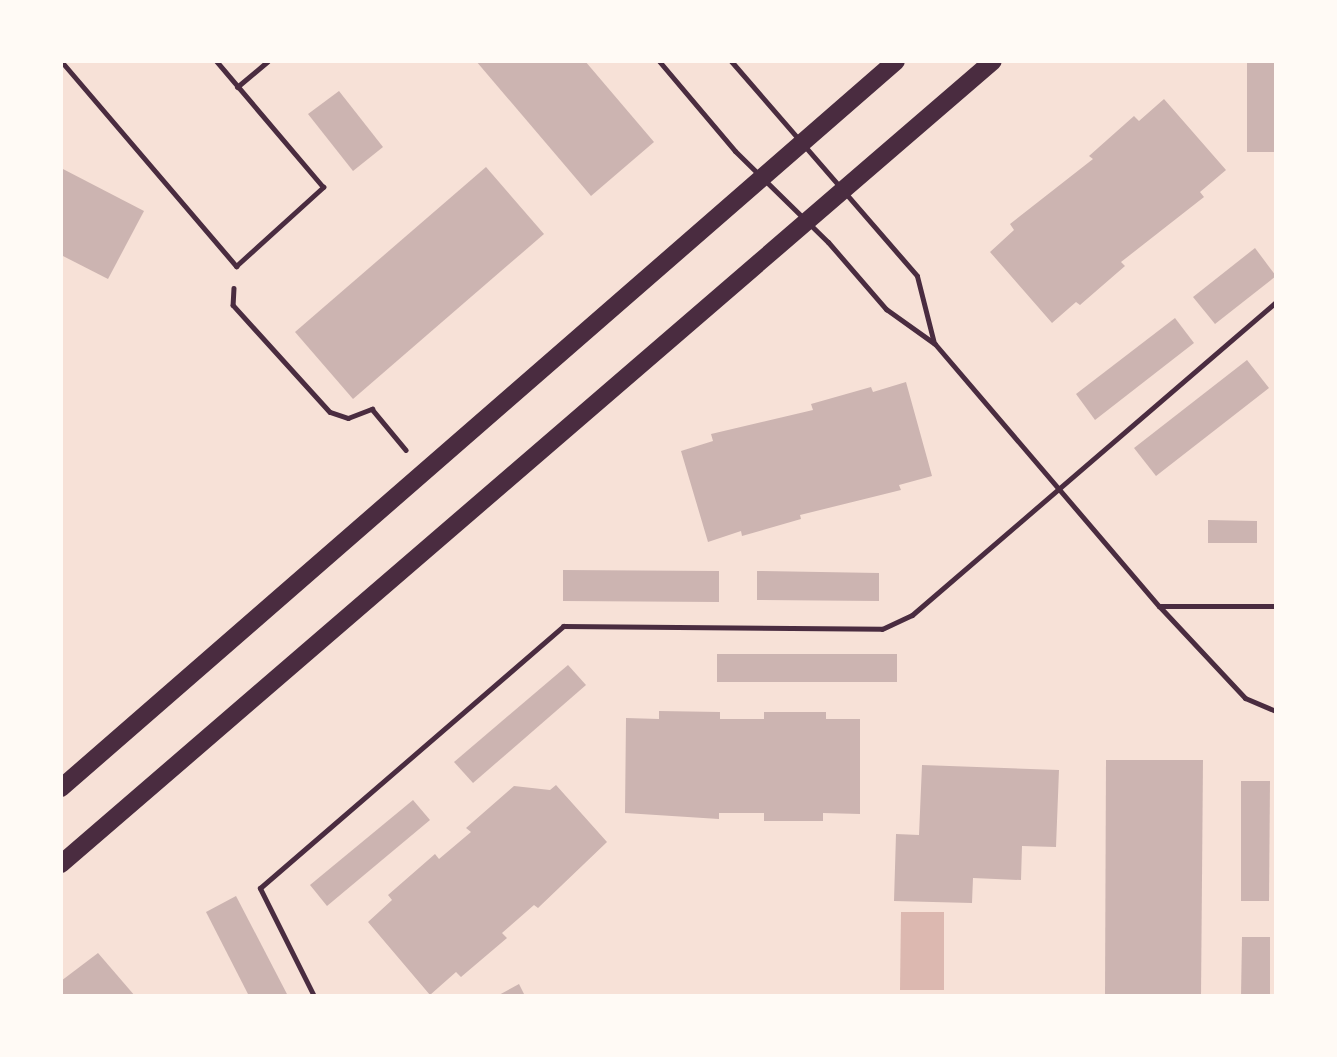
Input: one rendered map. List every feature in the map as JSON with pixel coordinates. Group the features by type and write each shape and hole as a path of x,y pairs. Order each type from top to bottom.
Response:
{"main road":[{"path":"61,788 896,61"},
{"path":"61,864 993,61"}],"lane":[{"path":"61,61 236,266 323,187 215,61"},
{"path":"237,87 268,61"},
{"path":"659,61 762,177 807,221 886,309 935,344 1159,606 1245,698 1276,711"},
{"path":"731,61 917,276 935,344"},
{"path":"314,996 260,888 563,626 882,629 912,614 1276,302"},
{"path":"1159,606 1276,606"}],"path":[{"path":"236,266 233,305 278,359 330,412 348,418 372,409 424,472"}],"shaded area":[{"path":"901,912 944,912 944,990 900,990"}],"building":[{"path":"476,61 585,61 654,142 591,196"},
{"path":"1247,61 1276,61 1276,152 1247,152"},
{"path":"339,91 383,147 353,171 308,114"},
{"path":"1164,99 1226,170 1200,192 1204,197 1121,262 1125,266 1080,305 1076,302 1052,323 990,252 1014,230 1010,224 1093,159 1089,156 1134,116 1139,121"},
{"path":"486,167 544,234 353,399 295,332"},
{"path":"61,168 144,211 108,279 61,255"},
{"path":"1255,248 1276,276 1215,324 1193,297"},
{"path":"1175,318 1194,343 1095,420 1076,394"},
{"path":"1247,360 1269,388 1156,476 1134,448"},
{"path":"906,382 932,476 899,485 901,490 800,515 801,519 742,536 741,531 708,542 681,451 713,441 711,434 813,410 811,404 871,387 873,392"},
{"path":"1208,520 1257,521 1257,543 1208,543"},
{"path":"563,570 719,571 719,602 563,601"},
{"path":"757,571 879,573 879,601 757,600"},
{"path":"717,654 897,654 897,682 717,682"},
{"path":"568,665 586,685 473,783 454,762"},
{"path":"659,711 720,712 720,719 764,719 764,712 826,712 826,719 860,719 860,814 823,813 823,821 764,821 764,813 719,813 719,819 625,813 626,718 659,719"},
{"path":"1106,760 1203,760 1201,996 1105,996"},
{"path":"922,765 1059,770 1056,847 1022,846 1021,880 973,878 972,903 894,901 896,834 919,835"},
{"path":"1241,781 1270,781 1269,901 1241,901"},
{"path":"556,785 607,842 538,908 534,905 502,933 507,938 461,977 456,972 430,995 368,922 392,900 388,895 435,854 439,859 471,832 466,828 514,786 550,790"},
{"path":"413,800 430,820 327,906 310,885"},
{"path":"236,896 288,996 249,996 206,912"},
{"path":"1242,937 1270,937 1270,996 1241,996"},
{"path":"98,953 135,996 61,996 61,981"},
{"path":"519,984 525,996 497,996"}]}
